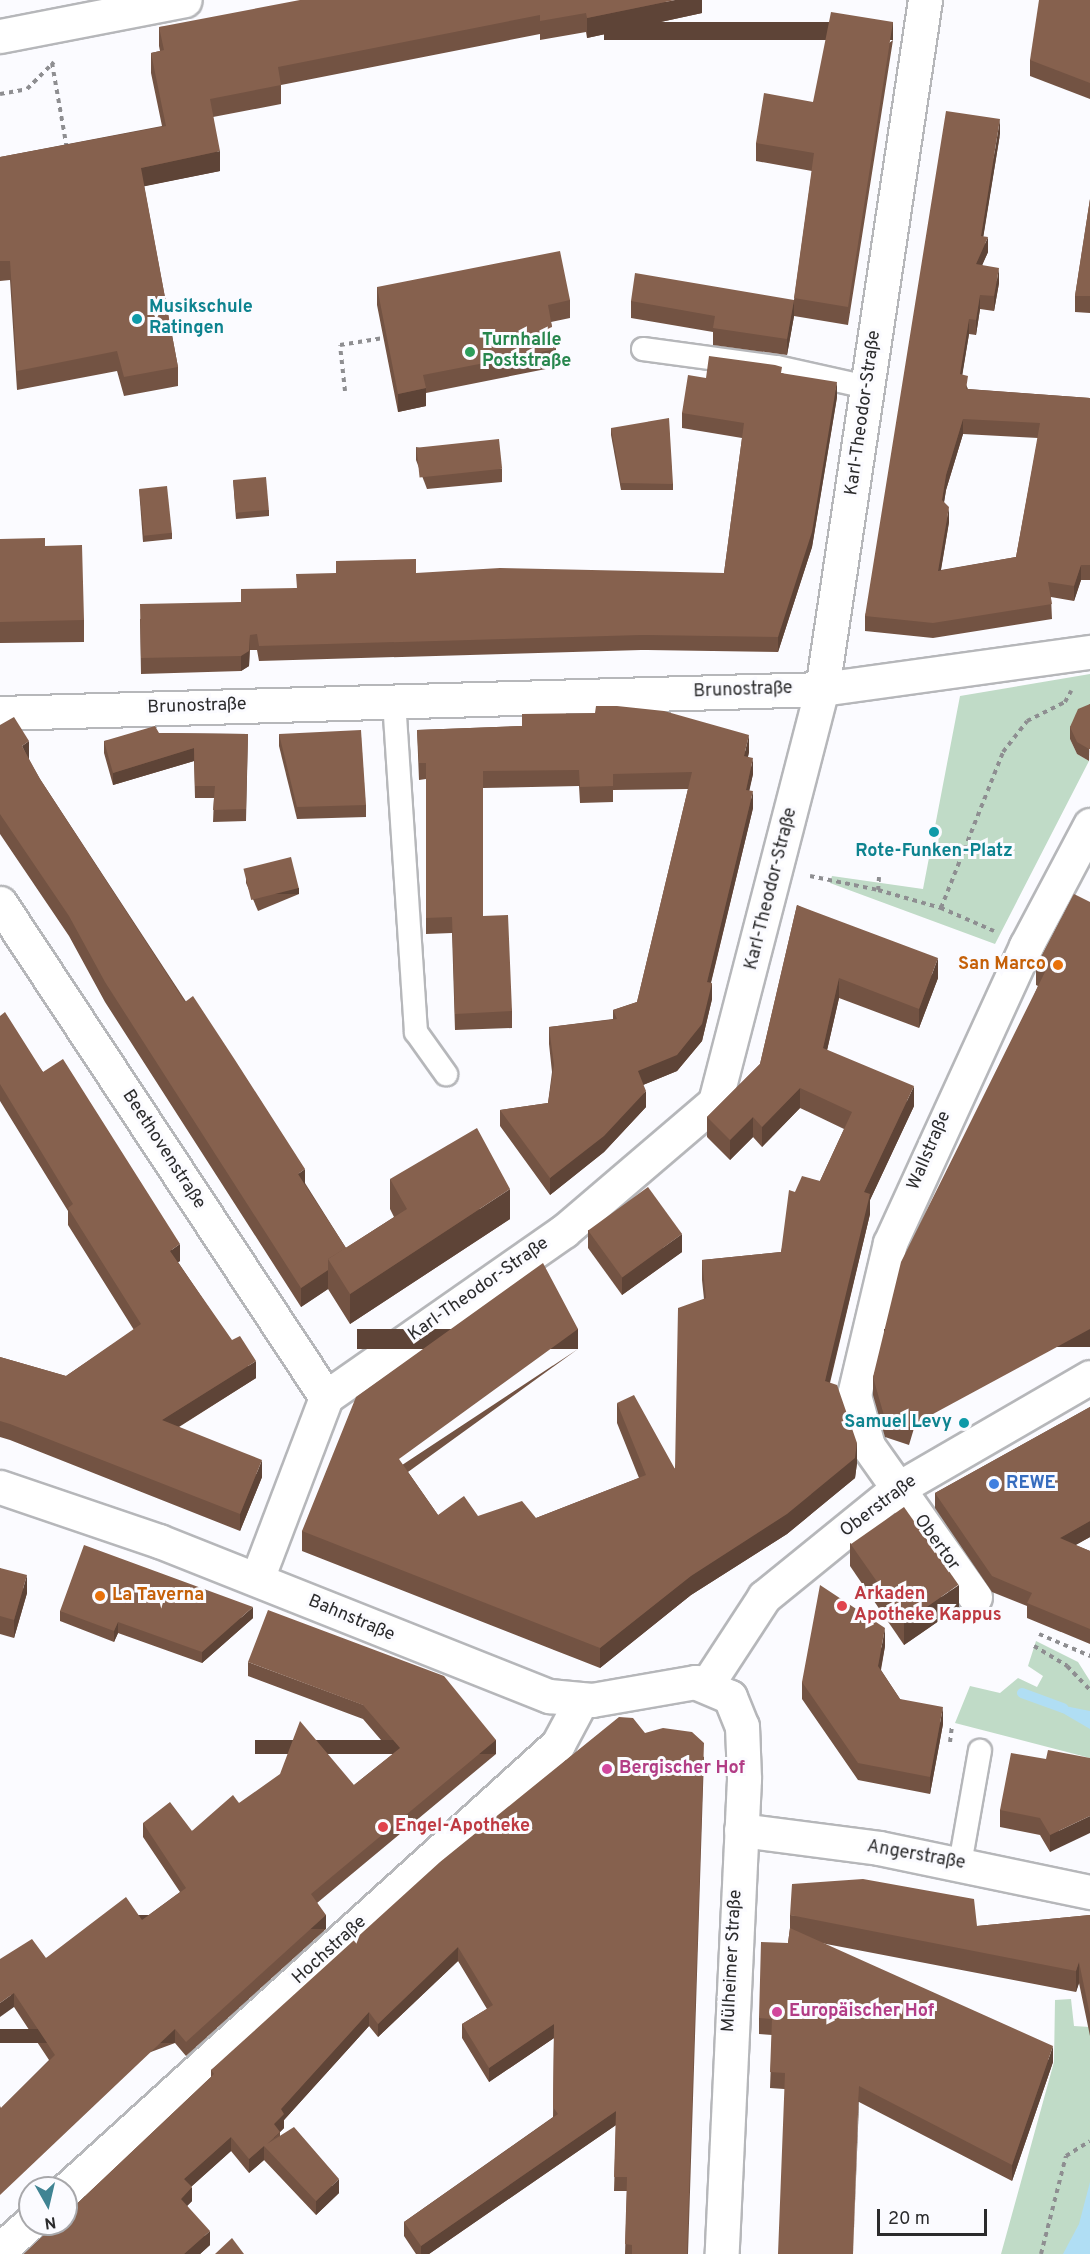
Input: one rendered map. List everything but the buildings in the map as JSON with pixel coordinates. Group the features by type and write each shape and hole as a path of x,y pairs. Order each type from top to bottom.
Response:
{"street":[{"path":"0,36 185,0"},
{"name":"Karl-Theodor-Straße","path":"326,1397 564,1231 715,1102 822,689 925,0"},
{"name":"Brunostraße","path":"0,713 822,689 1090,652"},
{"name":"Wallstraße","path":"897,1490 860,1430 857,1380 890,1243 1026,946 1090,825"},
{"name":"Beethovenstraße","path":"0,903 326,1397"},
{"name":"Oberstraße","path":"708,1683 764,1597 897,1490 1090,1377"},
{"path":"257,1579 326,1397"},
{"name":"Bahnstraße","path":"0,1487 257,1579 455,1661 543,1694 581,1701 708,1683"},
{"name":"Obertor","path":"897,1490 975,1597"},
{"name":"Mülheimer Straße","path":"708,1683 725,1692 737,1710 744,1779 722,2254"},
{"name":"Hochstraße","path":"78,2179 558,1744 581,1701"},
{"name":"Angerstraße","path":"741,1830 960,1864 1090,1892"},
{"path":"0,2250 18,2234"}],"lane":[{"path":"643,350 777,367 867,387"},
{"path":"394,701 417,1032 446,1074"},
{"path":"960,1864 980,1750"}],"path":[{"path":"52,63 69,158"},
{"path":"345,391 340,345 383,338"},
{"path":"941,908 1003,752 1027,721 1065,702 1075,682"},
{"path":"878,890 879,877"},
{"path":"818,878 878,890 941,908 1026,946"},
{"path":"1039,1634 1090,1656"},
{"path":"1034,1646 1067,1666 1090,1690"},
{"path":"1041,2254 1066,2156 1090,2141"}],"green space":[{"path":"1090,674 1090,716 1070,739 1077,754 1089,761 995,944 830,883 832,876 923,889 960,696"},
{"path":"1036,1641 1078,1662 1090,1681 1090,1758 955,1723 970,1686 1000,1693 1018,1678 1037,1687 1043,1676 1028,1666"},
{"path":"1071,1999 1074,2026 1090,2027 1090,2254 1001,2254 1054,2062 1055,2000"}],"water":[{"path":"1065,1706 1090,1711 1090,1729 1061,1712"},
{"path":"1090,2182 1090,2254 1063,2254 1079,2224"}],"waterway":[{"path":"1022,1693 1063,1708"}],"place":[{"name":"Musikschule Ratingen","path":"137,319"},
{"name":"Turnhalle Poststraße","path":"470,352"},
{"name":"Rote-Funken-Platz","path":"934,832"},
{"name":"San Marco","path":"1058,965"},
{"name":"Samuel Levy","path":"964,1423"},
{"name":"REWE","path":"994,1484"},
{"name":"La Taverna","path":"100,1596"},
{"name":"Arkaden Apotheke Kappus","path":"842,1606"},
{"name":"Bergischer Hof","path":"607,1769"},
{"name":"Engel-Apotheke","path":"383,1827"},
{"name":"Europäischer Hof","path":"777,2012"}]}
